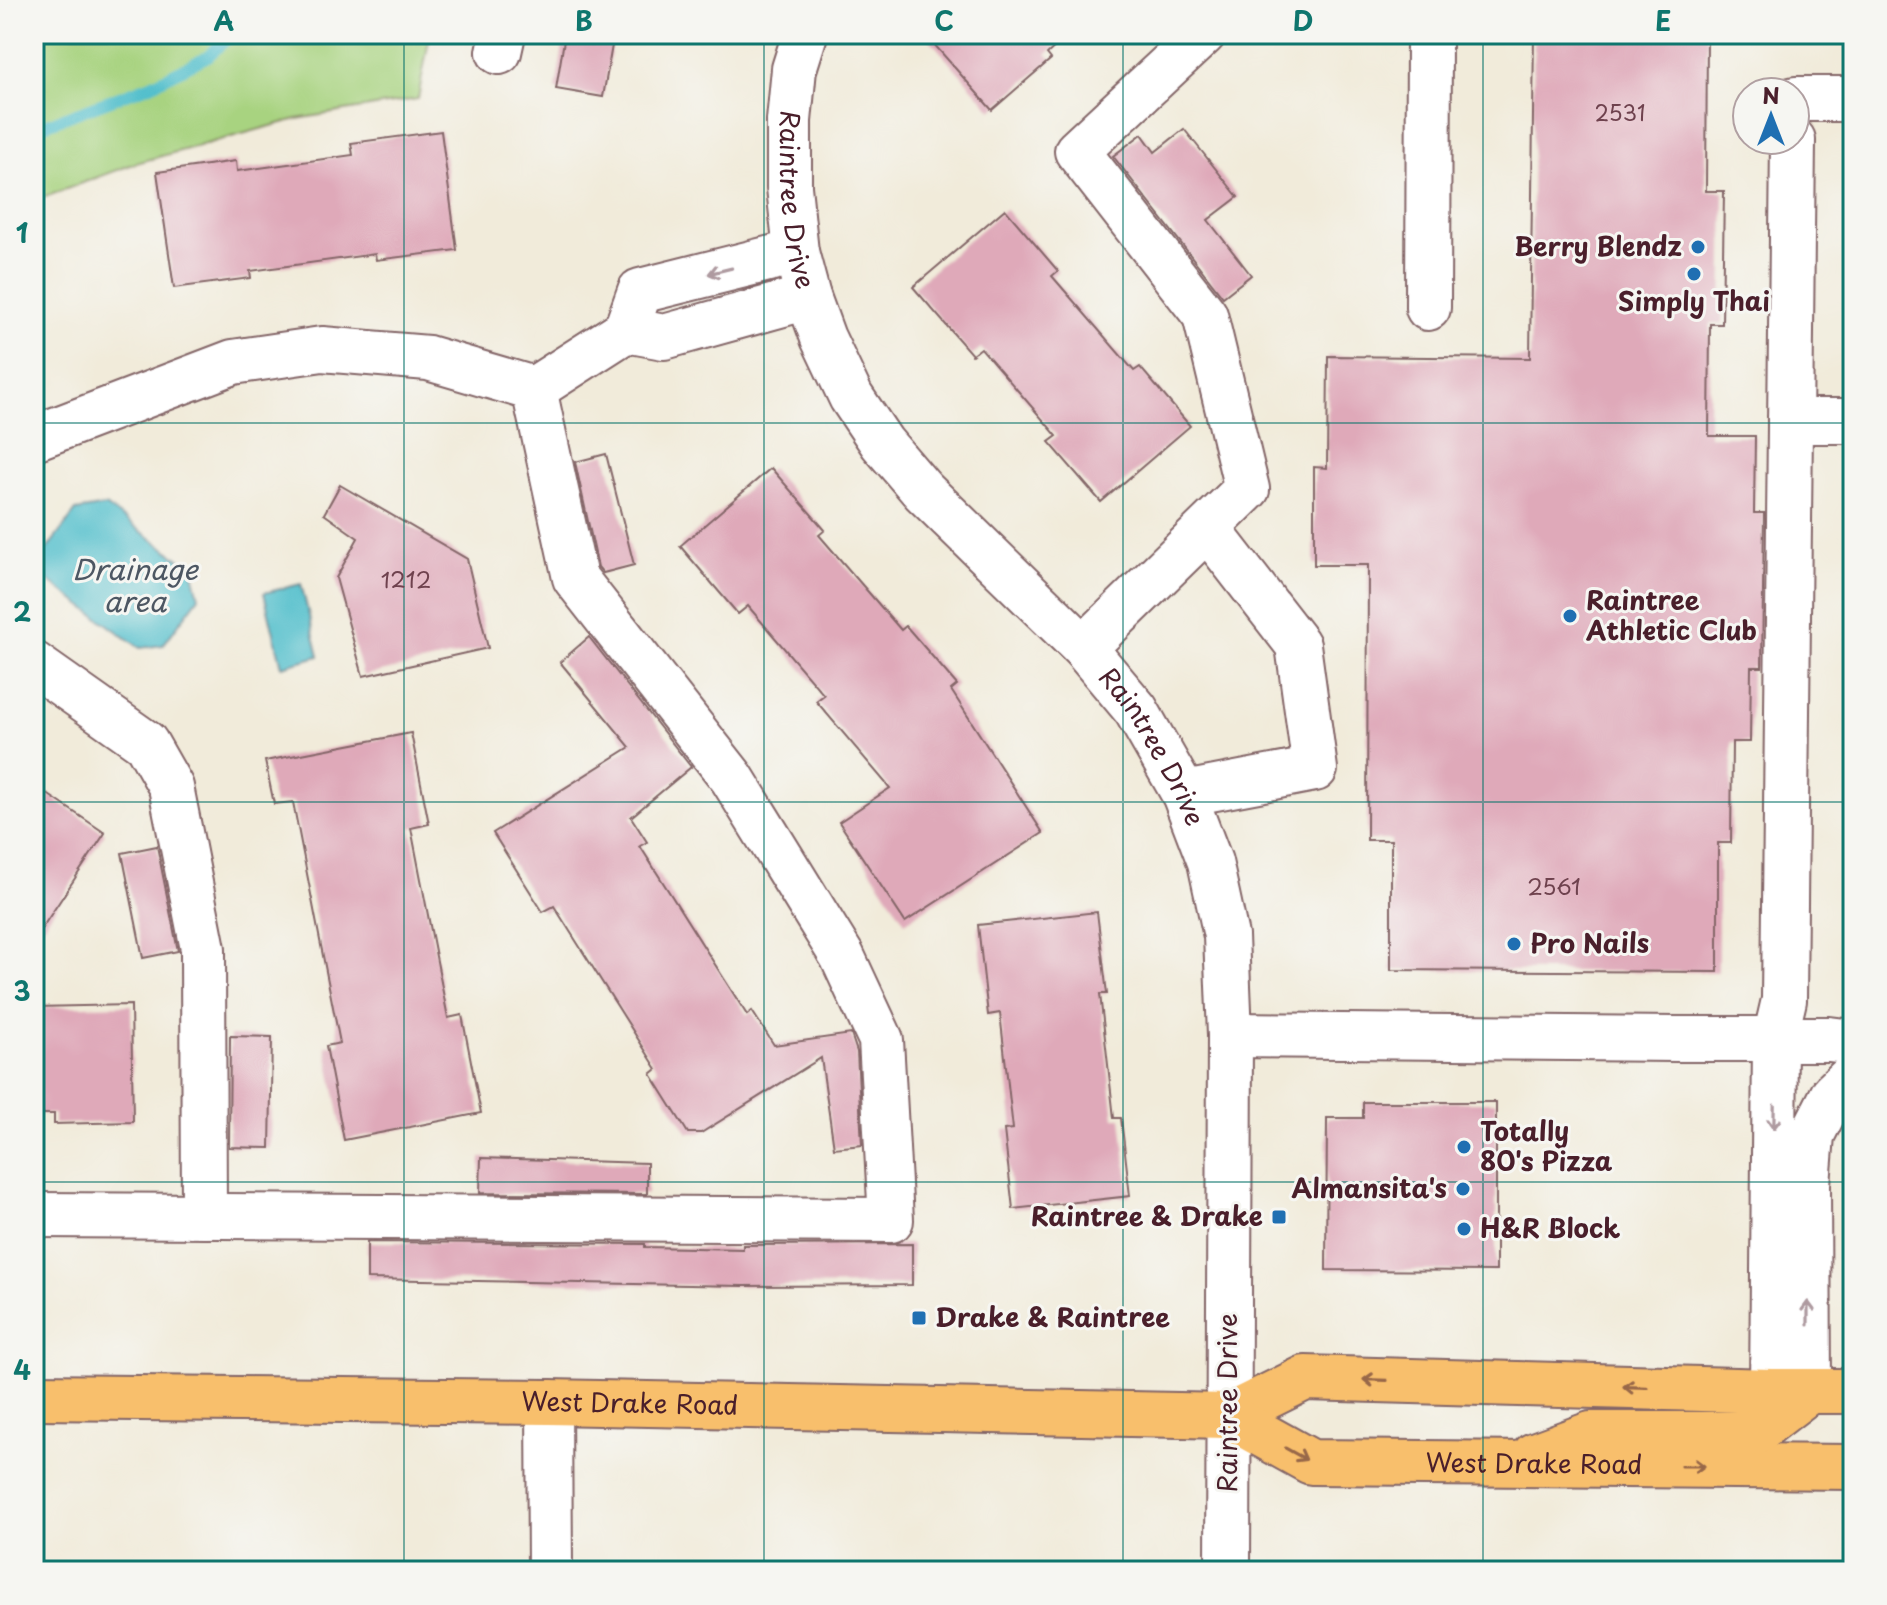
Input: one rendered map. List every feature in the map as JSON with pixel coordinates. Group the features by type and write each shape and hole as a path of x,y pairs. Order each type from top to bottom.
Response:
{"main road":[{"name":"West Drake Road","path":"34,1397 549,1402 1228,1416 1305,1378 1853,1391"},
{"path":"1506,1465 1591,1434 1753,1434 1791,1391"},
{"name":"West Drake Road","path":"1228,1416 1311,1462 1853,1467"}],"street":[{"name":"Raintree Drive","path":"805,34 794,69 789,121 789,187 796,252 823,338 851,397 882,443 923,491 1084,648 1136,710 1184,794 1210,862 1226,936 1230,1035 1228,1571"},
{"path":"1084,648 1247,489 1205,315 1077,151 1203,34"},
{"path":"1428,308 1429,34"},
{"path":"1811,99 1853,99"},
{"path":"1791,1391 1775,1039 1784,1000 1793,156"},
{"path":"34,438 233,362 322,349 428,358 534,389 626,330 640,291 796,252"},
{"path":"626,330 664,337 808,297"},
{"path":"34,1215 891,1220 881,1040 842,956 732,778 575,578 534,389"},
{"path":"1790,421 1853,421"},
{"path":"1184,794 1315,769 1298,645 1208,529"},
{"path":"34,664 146,743 171,787 203,949 204,1216"},
{"path":"1230,1035 1829,1039 1853,1042"},
{"path":"1791,1391 1812,1135 1833,1094 1853,1075"},
{"path":"549,1402 550,1571"}],"green space":[{"path":"34,34 430,34 418,99 297,119 136,163 34,201"}],"water":[{"name":"Drainage area","path":"106,506 192,568 199,597 163,645 140,648 47,580 44,553 76,511"},
{"path":"301,584 319,656 282,666 264,593"}],"building":[{"path":"565,34 614,34 603,97 556,89"},
{"path":"925,34 1069,34 1047,54 1051,59 992,110"},
{"name":"Raintree Athletic Club","path":"1534,34 1707,34 1706,191 1724,191 1722,324 1710,324 1709,436 1755,436 1754,513 1764,513 1762,667 1751,667 1750,742 1732,742 1731,843 1718,843 1718,972 1391,970 1391,840 1367,840 1368,565 1314,565 1314,467 1327,468 1328,356 1530,358"},
{"path":"1184,129 1238,197 1208,220 1251,275 1223,297 1113,156 1142,134 1155,152"},
{"path":"441,131 457,250 376,260 375,254 250,271 251,278 174,288 157,172 236,161 237,171 353,155 351,143"},
{"path":"1005,209 1058,271 1052,276 1134,371 1140,367 1190,426 1101,502 1049,442 1057,436 981,348 972,355 913,287"},
{"path":"606,454 634,565 603,573 598,567 575,462"},
{"path":"771,468 825,530 819,535 901,630 906,626 957,685 951,690 1043,833 905,922 839,822 890,788 816,701 824,695 748,606 738,614 680,546"},
{"path":"340,485 467,559 488,648 363,676 336,578 358,538 324,514"},
{"path":"589,637 691,767 631,817 647,842 640,846 747,1015 752,1011 774,1045 851,1034 857,1052 862,1145 834,1148 821,1058 701,1133 688,1133 651,1074 657,1069 554,906 543,912 493,833 630,747 560,662"},
{"path":"411,733 429,824 411,828 448,1018 462,1015 481,1113 344,1140 326,1046 340,1043 293,802 274,804 265,761"},
{"path":"34,785 105,833 34,940"},
{"path":"157,846 178,951 143,958 122,853"},
{"path":"1097,912 1107,994 1100,994 1114,1118 1121,1118 1130,1196 1013,1209 1004,1130 1013,1129 1000,1013 988,1015 978,925"},
{"path":"131,1005 133,1122 54,1124 54,1114 34,1114 34,1007"},
{"path":"230,1036 272,1037 270,1148 229,1147"},
{"path":"1363,1102 1496,1102 1496,1271 1326,1270 1327,1118 1363,1118"},
{"path":"481,1158 647,1163 647,1194 480,1193"},
{"path":"367,1242 645,1244 645,1247 743,1249 743,1245 912,1244 912,1285 743,1286 367,1279"}],"waterway":[{"path":"34,129 151,85 208,56 232,34"}],"place":[{"name":"Berry Blendz","path":"1698,247"},
{"name":"Simply Thai","path":"1694,274"},
{"name":"Raintree Athletic Club","path":"1570,616"},
{"name":"Pro Nails","path":"1514,944"},
{"name":"Totally 80's Pizza","path":"1464,1147"},
{"name":"Almansita's","path":"1463,1189"},
{"name":"Raintree & Drake","path":"1279,1217"},
{"name":"H&R Block","path":"1464,1229"},
{"name":"Drake & Raintree","path":"919,1318"}]}
